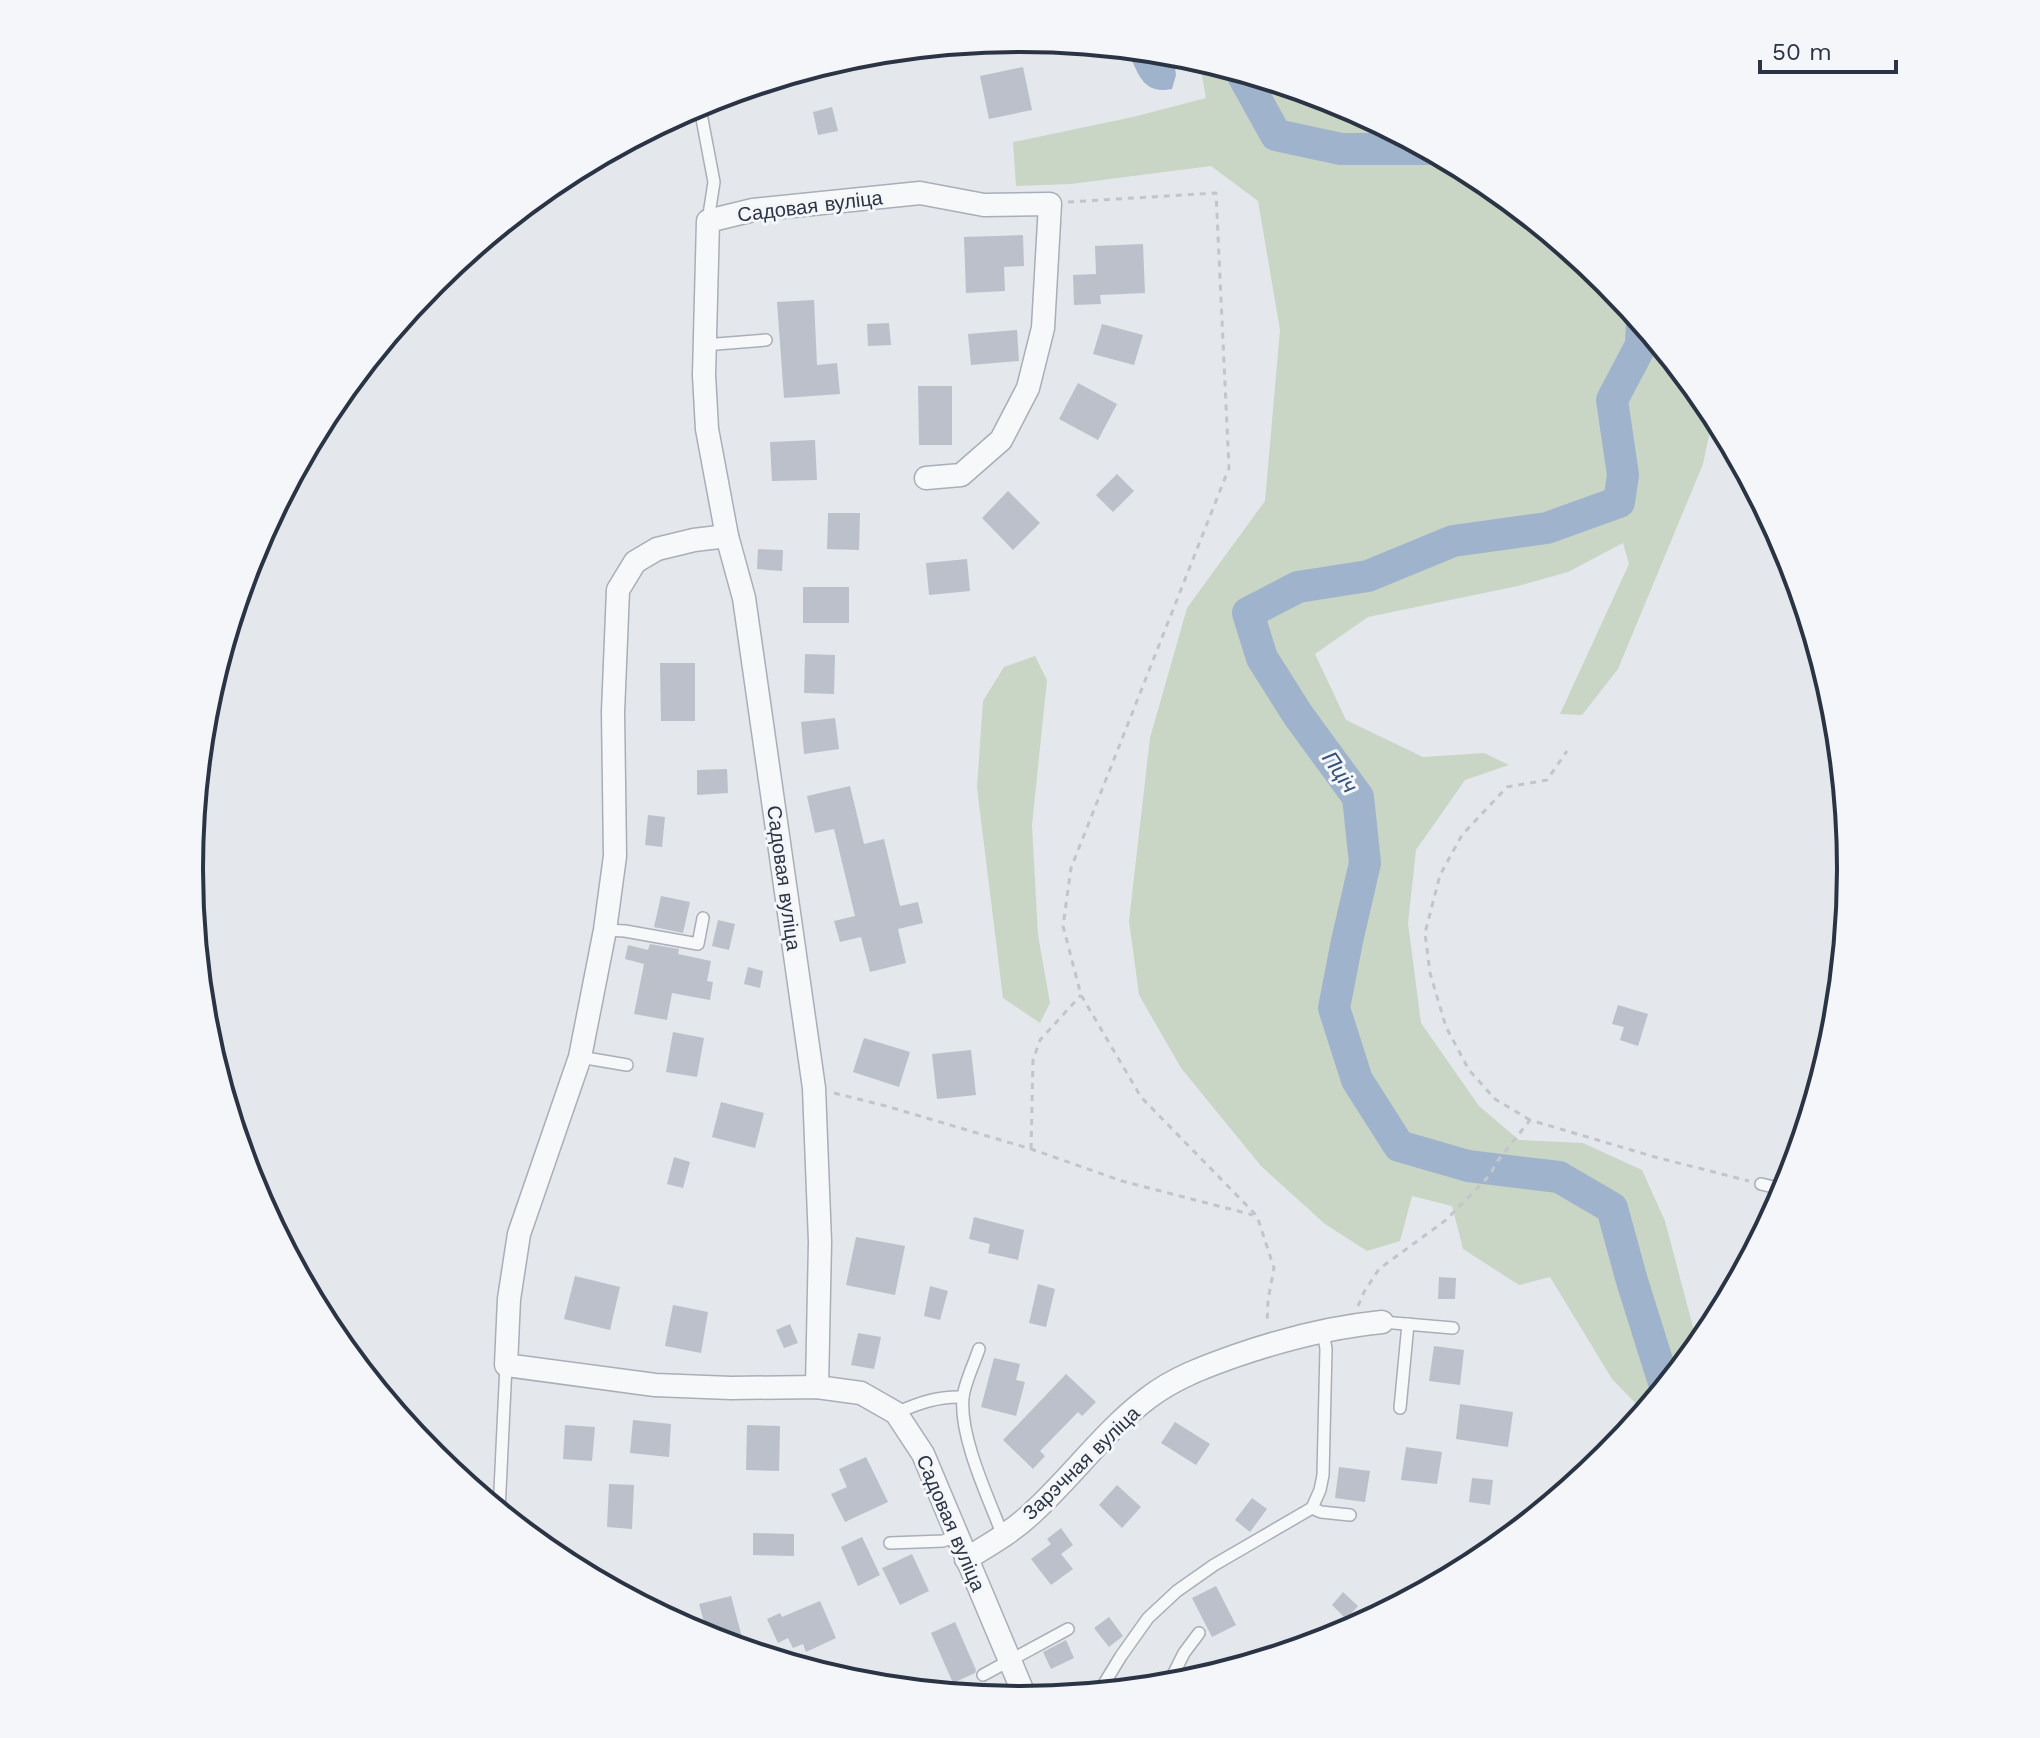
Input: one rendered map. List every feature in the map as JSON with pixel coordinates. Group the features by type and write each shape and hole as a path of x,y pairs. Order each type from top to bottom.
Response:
{"street":[{"name":"Садовая вуліца","path":"1021,1686 923,1454 896,1413 861,1393 817,1387 820,1242 814,1088 744,598 727,536 707,429 704,345 708,221 753,210 920,193 984,205 1050,204"},
{"path":"926,478 961,475 1001,440 1028,388 1043,328 1050,204"},
{"path":"727,536 657,549 635,562 618,590 613,712 615,856 605,930 580,1057 519,1234 509,1299 506,1365 655,1385 817,1387"},
{"name":"Зарэчная вуліца","path":"966,1559 1032,1514 1130,1413 1169,1383 1208,1365 1274,1343 1323,1330 1382,1322"}],"lane":[{"path":"702,116 714,182 708,221"},
{"path":"704,345 766,340"},
{"path":"605,930 698,944 703,918"},
{"path":"580,1057 627,1065"},
{"path":"1761,1184 1773,1187"},
{"path":"1382,1322 1453,1328"},
{"path":"1400,1408 1408,1324"},
{"path":"1106,1681 1148,1618 1177,1591 1214,1565 1312,1508 1323,1475 1326,1349 1323,1330"},
{"path":"979,1349 963,1397 966,1429 974,1462 1003,1536"},
{"path":"500,1498 506,1365"},
{"path":"896,1413 945,1396 963,1397"},
{"path":"1312,1508 1350,1515"},
{"path":"890,1543 943,1541 957,1536"},
{"path":"983,1675 1068,1629"},
{"path":"1175,1671 1199,1633"}],"path":[{"path":"1050,204 1216,193 1229,468 1071,868 1063,926 1081,995 1141,1097 1257,1216 1274,1268 1266,1321 1274,1343"},
{"path":"1567,751 1547,780 1507,787 1462,835 1440,875 1425,933 1430,973 1446,1027 1469,1070 1495,1099 1530,1120 1761,1184"},
{"path":"1031,1149 1033,1060 1040,1040 1081,995"},
{"path":"814,1088 1031,1149 1122,1181 1257,1216"},
{"path":"1349,1326 1364,1292 1379,1269 1446,1220 1490,1175 1530,1120"}],"green space":[{"path":"1202,73 1283,95 1381,136 1474,190 1559,255 1598,291 1668,372 1710,432 1703,464 1618,669 1582,715 1560,714 1629,564 1623,543 1568,572 1518,586 1368,617 1315,654 1346,720 1423,757 1484,753 1509,765 1465,780 1416,850 1408,923 1421,1023 1479,1106 1519,1140 1583,1143 1642,1170 1665,1221 1694,1330 1637,1405 1612,1379 1550,1277 1519,1285 1463,1249 1452,1206 1412,1196 1400,1241 1367,1251 1325,1224 1261,1166 1181,1068 1139,995 1129,921 1150,738 1187,608 1265,501 1280,330 1258,201 1211,166 1071,184 1016,186 1013,142 1206,98"},
{"path":"1035,656 1047,680 1032,825 1038,935 1050,1003 1040,1023 1003,998 977,788 983,701 1004,667"}],"water":[{"path":"1131,60 1175,67 1176,75 1172,89 1162,90 1147,85"}],"building":[{"path":"1023,67 1032,110 989,119 980,76"},
{"path":"832,107 838,131 818,135 813,112"},
{"path":"1023,235 1024,266 1004,267 1005,291 966,293 964,237"},
{"path":"1143,244 1145,293 1100,295 1101,304 1074,305 1073,275 1096,274 1095,246"},
{"path":"814,300 817,365 837,363 840,394 784,398 777,302"},
{"path":"889,323 891,345 868,346 867,324"},
{"path":"1102,324 1143,335 1134,365 1093,354"},
{"path":"1017,330 1019,361 971,365 968,334"},
{"path":"1078,383 1117,404 1098,440 1059,419"},
{"path":"918,386 952,386 952,445 919,445"},
{"path":"815,440 817,480 772,481 770,442"},
{"path":"1117,474 1134,491 1113,512 1096,495"},
{"path":"1008,491 1040,523 1013,550 982,518"},
{"path":"828,513 860,513 859,550 827,549"},
{"path":"758,549 783,550 782,571 757,569"},
{"path":"967,559 970,591 929,595 926,563"},
{"path":"803,587 849,587 849,623 803,623"},
{"path":"805,654 835,655 834,694 804,693"},
{"path":"660,663 695,663 695,721 661,721"},
{"path":"835,718 839,749 804,754 801,722"},
{"path":"727,769 728,793 697,795 697,770"},
{"path":"850,786 864,844 884,839 900,906 918,902 923,923 898,929 906,963 870,972 861,937 840,942 834,921 855,916 834,829 815,833 807,796"},
{"path":"648,815 665,817 662,847 645,845"},
{"path":"661,896 690,902 683,933 654,927"},
{"path":"718,920 735,924 729,950 712,946"},
{"path":"650,944 679,949 678,954 711,961 707,981 713,982 710,1000 672,993 667,1020 634,1014 644,964 625,959 628,945 648,950"},
{"path":"748,967 763,971 760,988 744,984"},
{"path":"1618,1005 1648,1014 1638,1046 1620,1040 1624,1027 1612,1024"},
{"path":"673,1032 704,1038 697,1077 666,1072"},
{"path":"864,1038 910,1052 899,1087 853,1072"},
{"path":"971,1050 976,1095 937,1099 932,1054"},
{"path":"721,1102 764,1113 755,1148 712,1137"},
{"path":"674,1157 690,1162 683,1188 667,1184"},
{"path":"974,1217 1024,1230 1018,1260 988,1253 990,1244 969,1239"},
{"path":"856,1237 905,1246 895,1295 846,1285"},
{"path":"575,1276 620,1287 610,1330 564,1319"},
{"path":"1439,1277 1456,1278 1455,1299 1438,1299"},
{"path":"1038,1284 1055,1289 1046,1327 1029,1323"},
{"path":"930,1286 948,1291 940,1320 924,1316"},
{"path":"673,1305 708,1312 701,1353 665,1346"},
{"path":"790,1324 798,1343 784,1348 776,1330"},
{"path":"858,1333 881,1337 874,1369 851,1365"},
{"path":"1434,1346 1464,1350 1460,1385 1429,1381"},
{"path":"994,1358 1020,1364 1016,1380 1025,1382 1016,1416 981,1407"},
{"path":"1066,1374 1096,1402 1082,1416 1078,1412 1040,1451 1045,1456 1033,1469 1003,1440"},
{"path":"1460,1404 1513,1412 1508,1447 1456,1439"},
{"path":"633,1420 671,1424 669,1457 630,1453"},
{"path":"1175,1422 1210,1444 1196,1465 1161,1443"},
{"path":"565,1425 595,1427 592,1461 563,1459"},
{"path":"747,1425 780,1426 779,1471 746,1470"},
{"path":"1406,1447 1442,1452 1437,1484 1401,1480"},
{"path":"866,1457 888,1502 845,1522 831,1494 847,1487 839,1469"},
{"path":"1339,1467 1370,1471 1365,1502 1335,1498"},
{"path":"1472,1478 1493,1480 1490,1505 1469,1502"},
{"path":"609,1484 634,1485 632,1529 607,1527"},
{"path":"1117,1485 1141,1507 1122,1528 1099,1505"},
{"path":"1252,1498 1267,1509 1250,1532 1235,1520"},
{"path":"1061,1528 1073,1545 1061,1554 1073,1569 1051,1585 1031,1559 1051,1544 1047,1539"},
{"path":"753,1533 794,1534 794,1556 753,1555"},
{"path":"862,1537 880,1575 858,1586 841,1547"},
{"path":"912,1554 929,1591 900,1605 882,1568"},
{"path":"1216,1586 1236,1625 1212,1637 1192,1598"},
{"path":"1343,1592 1358,1606 1345,1618 1332,1605"},
{"path":"731,1596 742,1637 704,1623 699,1604"},
{"path":"820,1601 836,1638 806,1652 803,1644 793,1648 788,1638 778,1643 767,1619 780,1613 782,1617"},
{"path":"1109,1617 1123,1636 1109,1647 1094,1628"},
{"path":"955,1622 975,1673 953,1683 931,1633"},
{"path":"1066,1640 1074,1658 1051,1669 1043,1652"}],"waterway":[{"name":"Пціч","path":"1248,85 1276,135 1341,149 1405,149"},
{"name":"Пціч","path":"1641,339 1612,400 1623,475 1619,502 1547,528 1453,541 1368,576 1298,587 1248,613 1262,658 1298,715 1358,797 1365,863 1334,1008 1357,1080 1399,1146 1468,1166 1559,1177 1612,1208 1661,1374"}]}
